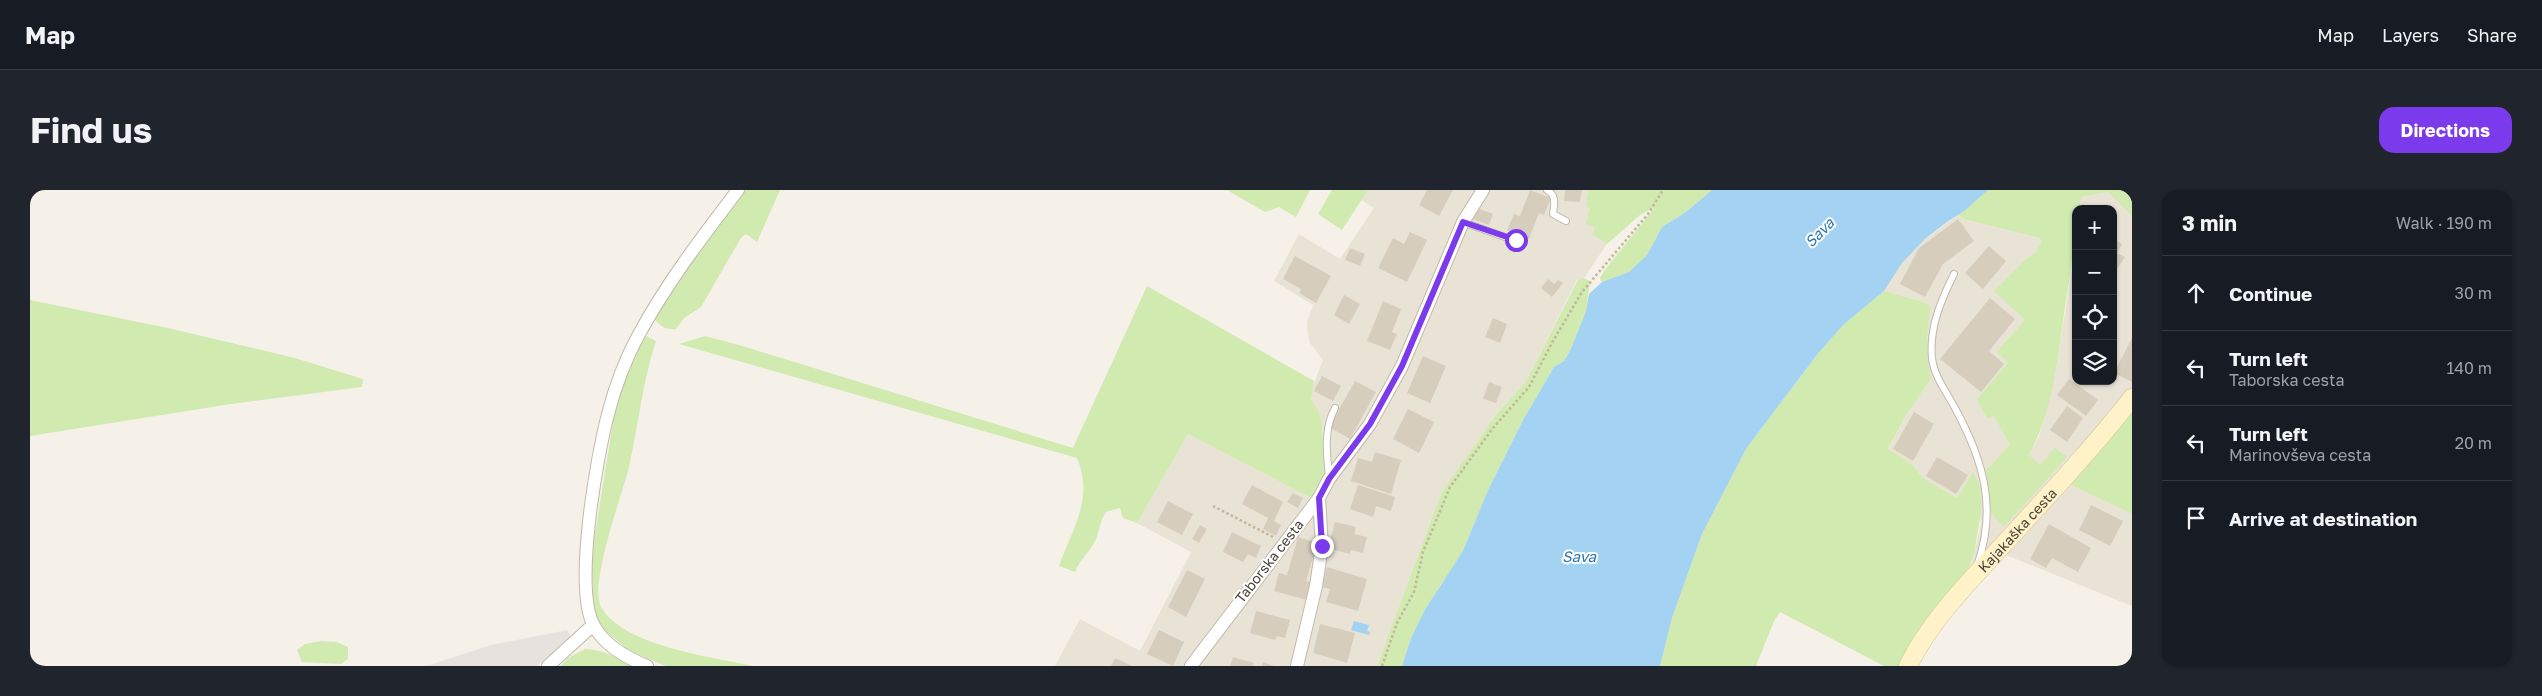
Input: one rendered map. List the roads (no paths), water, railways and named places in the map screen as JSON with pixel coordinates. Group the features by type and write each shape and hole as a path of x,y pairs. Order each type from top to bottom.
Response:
{"street":[{"path":"647,666 611,646 593,625 588,610 586,583 590,518 608,415 615,391 637,338 654,308 702,237 738,190"},
{"name":"Taborska cesta","path":"1191,666 1319,498 1329,479 1370,424 1402,366 1463,222 1483,190"},
{"name":"Kajakaška cesta","path":"1908,666 1939,617 1974,576 2090,450 2132,398"},
{"path":"1297,666 1316,586 1322,546 1319,498"},
{"path":"548,666 593,625"}],"lane":[{"path":"1547,190 1555,200 1553,214 1566,221"},
{"path":"1463,222 1516,240"},
{"path":"1954,274 1942,299 1935,322 1932,358 1939,378 1974,446 1986,486 1987,521 1985,542 1974,576"},
{"path":"1329,479 1326,453 1328,424 1335,408"}],"water":[{"name":"Sava","path":"1712,190 1988,190 1964,211 1926,238 1902,263 1884,291 1843,325 1816,356 1746,449 1702,534 1672,618 1660,666 1402,666 1411,638 1426,608 1463,551 1488,490 1523,420 1554,367 1564,361 1570,351 1586,311 1589,294 1602,282 1629,272 1647,255 1662,227 1686,212"},
{"path":"1354,621 1369,625 1367,631 1370,632 1369,635 1351,630"}]}
